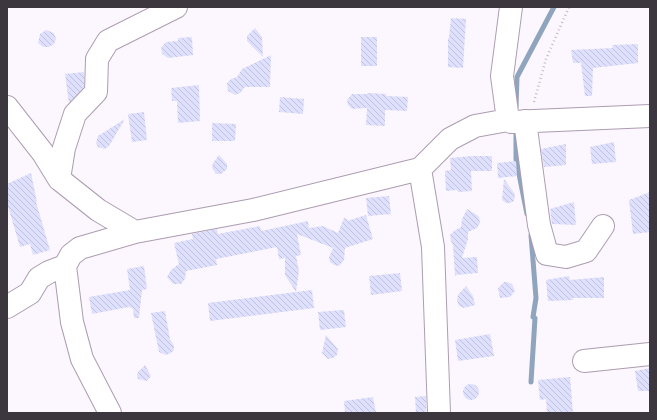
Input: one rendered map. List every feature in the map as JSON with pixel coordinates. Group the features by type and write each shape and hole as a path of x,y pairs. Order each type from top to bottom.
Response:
{"street":[{"path":"59,179 64,148 75,114 96,92 97,59 108,41 176,7"},
{"path":"511,7 502,76 522,120 539,225 547,254 566,257 586,251 603,226"},
{"path":"7,107 43,153 59,179 98,210 135,232"},
{"path":"110,413 82,359 72,322 65,266 71,255 80,248 135,232 253,210 420,169 450,139 475,126 522,120 650,116"},
{"path":"420,169 433,247 439,413"},
{"path":"7,307 30,293 40,278 49,272 65,266"},
{"path":"584,361 650,354"}],"path":[{"path":"522,120 533,106 546,59 569,7"}],"building":[{"path":"451,18 466,19 463,68 448,67 448,38"},
{"path":"255,28 262,37 263,57 247,41 247,36"},
{"path":"46,30 54,33 56,39 54,44 49,47 43,47 38,43 40,34"},
{"path":"192,37 193,55 168,58 162,54 161,48 166,42 178,41 178,38"},
{"path":"361,37 377,37 377,66 361,66"},
{"path":"638,44 638,63 593,68 592,96 585,96 581,63 573,63 571,50 613,48 612,45"},
{"path":"271,55 270,87 245,87 240,93 235,95 228,91 227,83 231,79 237,77 242,69"},
{"path":"84,72 84,87 69,103 65,74"},
{"path":"199,85 200,121 178,123 177,101 172,101 171,88"},
{"path":"367,93 408,97 407,111 385,110 385,126 366,125 367,108 352,109 348,105 347,100 352,94"},
{"path":"280,97 304,99 303,114 279,112"},
{"path":"144,112 147,140 132,142 128,114"},
{"path":"125,119 109,146 105,149 98,147 96,143 98,136"},
{"path":"212,123 236,124 235,141 212,141"},
{"path":"614,142 616,162 592,164 590,147"},
{"path":"566,144 566,165 544,167 541,149"},
{"path":"219,155 227,164 227,169 221,174 216,174 212,168 213,163"},
{"path":"492,156 492,171 471,171 472,191 446,191 445,171 451,170 450,158"},
{"path":"516,161 517,176 498,178 497,163"},
{"path":"31,173 36,202 50,250 33,255 30,244 20,247 7,203 7,184"},
{"path":"504,179 515,194 514,201 510,203 506,203 502,200"},
{"path":"650,192 650,232 633,234 629,200"},
{"path":"389,196 391,214 368,216 366,198"},
{"path":"574,202 576,225 552,224 550,209"},
{"path":"467,209 479,217 480,223 477,228 468,232 468,239 462,258 477,257 478,273 455,276 453,245 450,235 461,227 462,219"},
{"path":"366,215 373,239 345,248 344,260 339,266 330,262 329,257 333,248 297,234 301,255 296,256 299,271 296,292 285,275 285,258 279,259 277,247 216,259 217,265 186,271 185,279 181,284 173,284 167,277 171,270 179,264 174,243 193,239 192,234 217,229 218,234 260,226 261,231 308,221 309,228 323,226 338,233 344,218 347,219 347,221"},
{"path":"144,266 147,289 142,290 139,318 134,318 133,309 129,307 92,314 89,297 130,290 127,269"},
{"path":"400,273 402,291 371,295 369,276"},
{"path":"569,276 570,280 604,277 604,298 572,298 573,300 548,301 546,280"},
{"path":"504,282 512,284 515,291 510,297 500,298 498,288"},
{"path":"466,286 473,296 475,305 464,308 459,306 457,300 458,295"},
{"path":"312,290 314,308 210,321 208,303"},
{"path":"344,310 346,327 320,330 318,312"},
{"path":"165,311 170,339 174,346 174,350 166,355 159,352 151,313"},
{"path":"490,334 494,356 458,361 455,340"},
{"path":"326,335 338,349 337,355 328,359 322,353"},
{"path":"145,365 151,376 147,381 138,379 137,375"},
{"path":"650,368 650,391 638,391 635,371"},
{"path":"570,377 573,413 547,413 546,399 540,400 538,380"},
{"path":"468,384 474,384 479,389 477,398 474,400 468,400 463,395 463,389"},
{"path":"426,396 426,412 416,413 415,397"},
{"path":"373,397 376,413 345,413 344,401"}],"waterway":[{"path":"516,107 517,77 554,7"},
{"path":"516,131 516,159 527,214"},
{"path":"531,235 536,298 533,317 535,318 531,382"}]}
